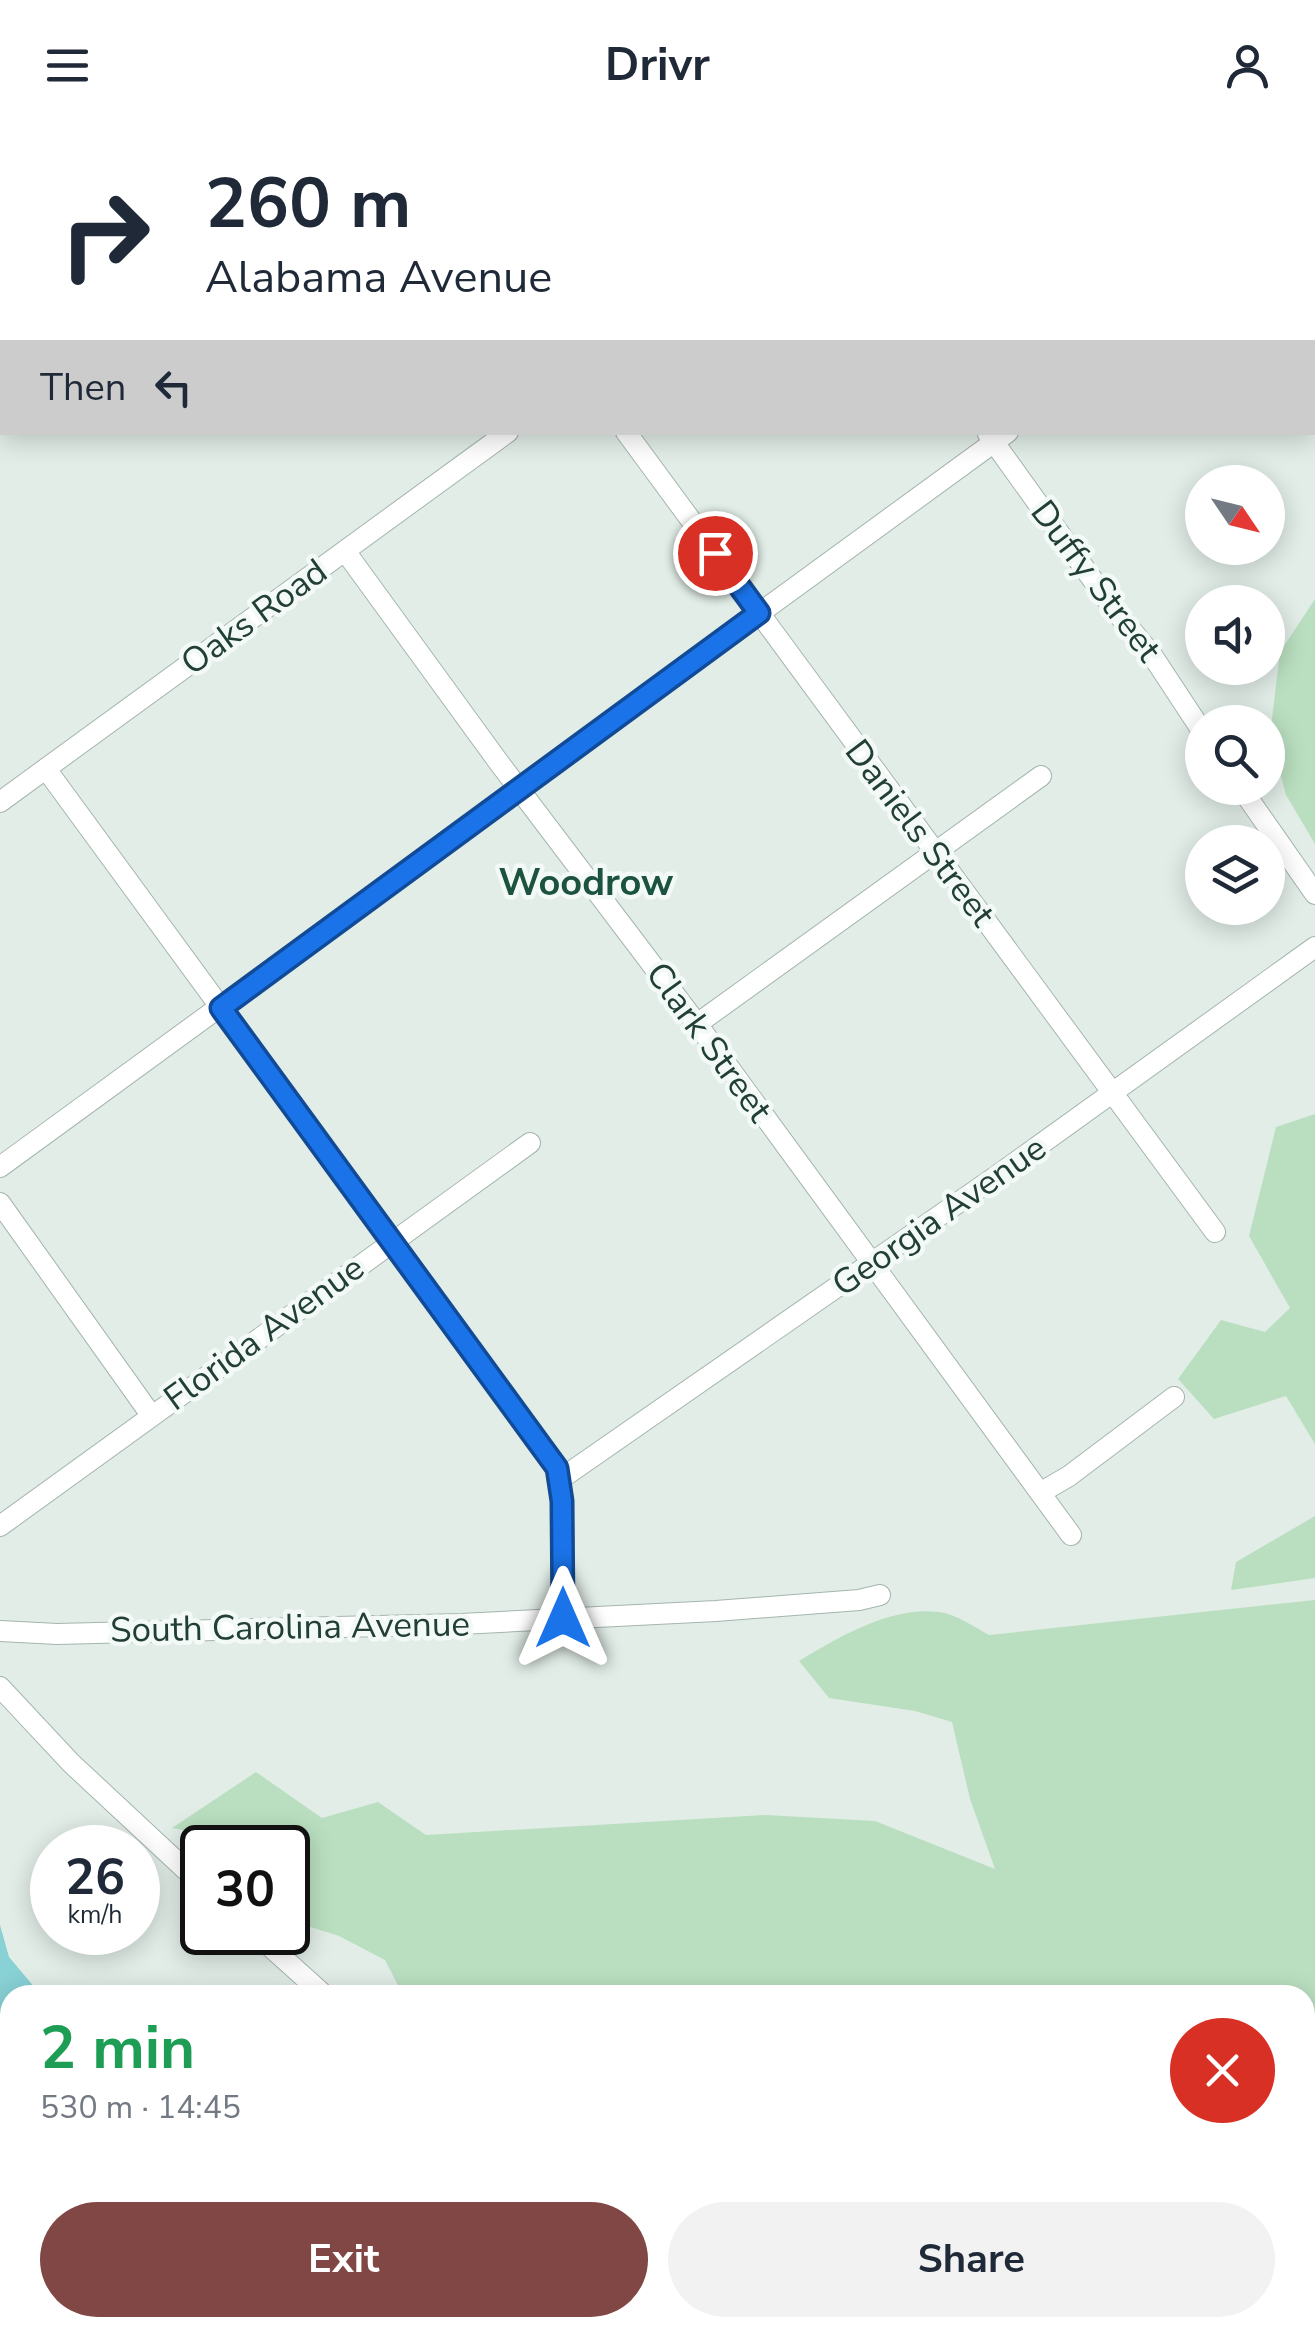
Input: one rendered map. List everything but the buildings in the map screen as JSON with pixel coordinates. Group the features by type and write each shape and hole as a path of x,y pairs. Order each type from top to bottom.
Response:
{"street":[{"name":"Oaks Road","path":"0,802 504,435"},
{"name":"Daniels Street","path":"628,435 1215,1232"},
{"path":"0,1167 520,790 996,436"},
{"name":"Duffy Street","path":"996,436 1112,608 1152,655 1185,705"},
{"name":"Clark Street","path":"345,551 1071,1535"},
{"path":"46,769 557,1468 562,1501 563,1618"},
{"path":"697,1024 1041,776"},
{"path":"1253,805 1315,894"},
{"name":"Georgia Avenue","path":"559,1480 872,1263 1315,946"},
{"name":"Florida Avenue","path":"0,1526 530,1143"},
{"path":"0,1203 151,1415"},
{"path":"1040,1493 1069,1476 1174,1397"},
{"name":"South Carolina Avenue","path":"0,1631 57,1634 298,1629 716,1612 880,1595"},
{"path":"0,1686 71,1762 180,1864"},
{"path":"280,1955 313,1985"}],"green space":[{"path":"1315,599 1315,844 1285,791 1285,705 1274,705 1276,685 1285,685 1285,644"},
{"path":"1315,1114 1315,1444 1286,1396 1214,1419 1178,1379 1221,1320 1265,1332 1290,1308 1249,1236 1276,1127"},
{"path":"1315,1516 1315,1578 1231,1590 1236,1562"},
{"path":"1315,1600 1315,1985 398,1985 385,1960 339,1936 310,1927 310,1825 172,1828 256,1772 322,1818 378,1802 426,1835 766,1815 875,1821 995,1869 970,1799 952,1722 915,1711 829,1698 799,1661 866,1625 902,1614 939,1612 989,1635"}],"water":[{"path":"0,1925 9,1957 33,1985 0,1985"}],"district":[{"name":"Woodrow","path":"586,882"}],"route":[{"path":"563,1618 562,1501 557,1468 221,1008 759,613 715,553"}]}
